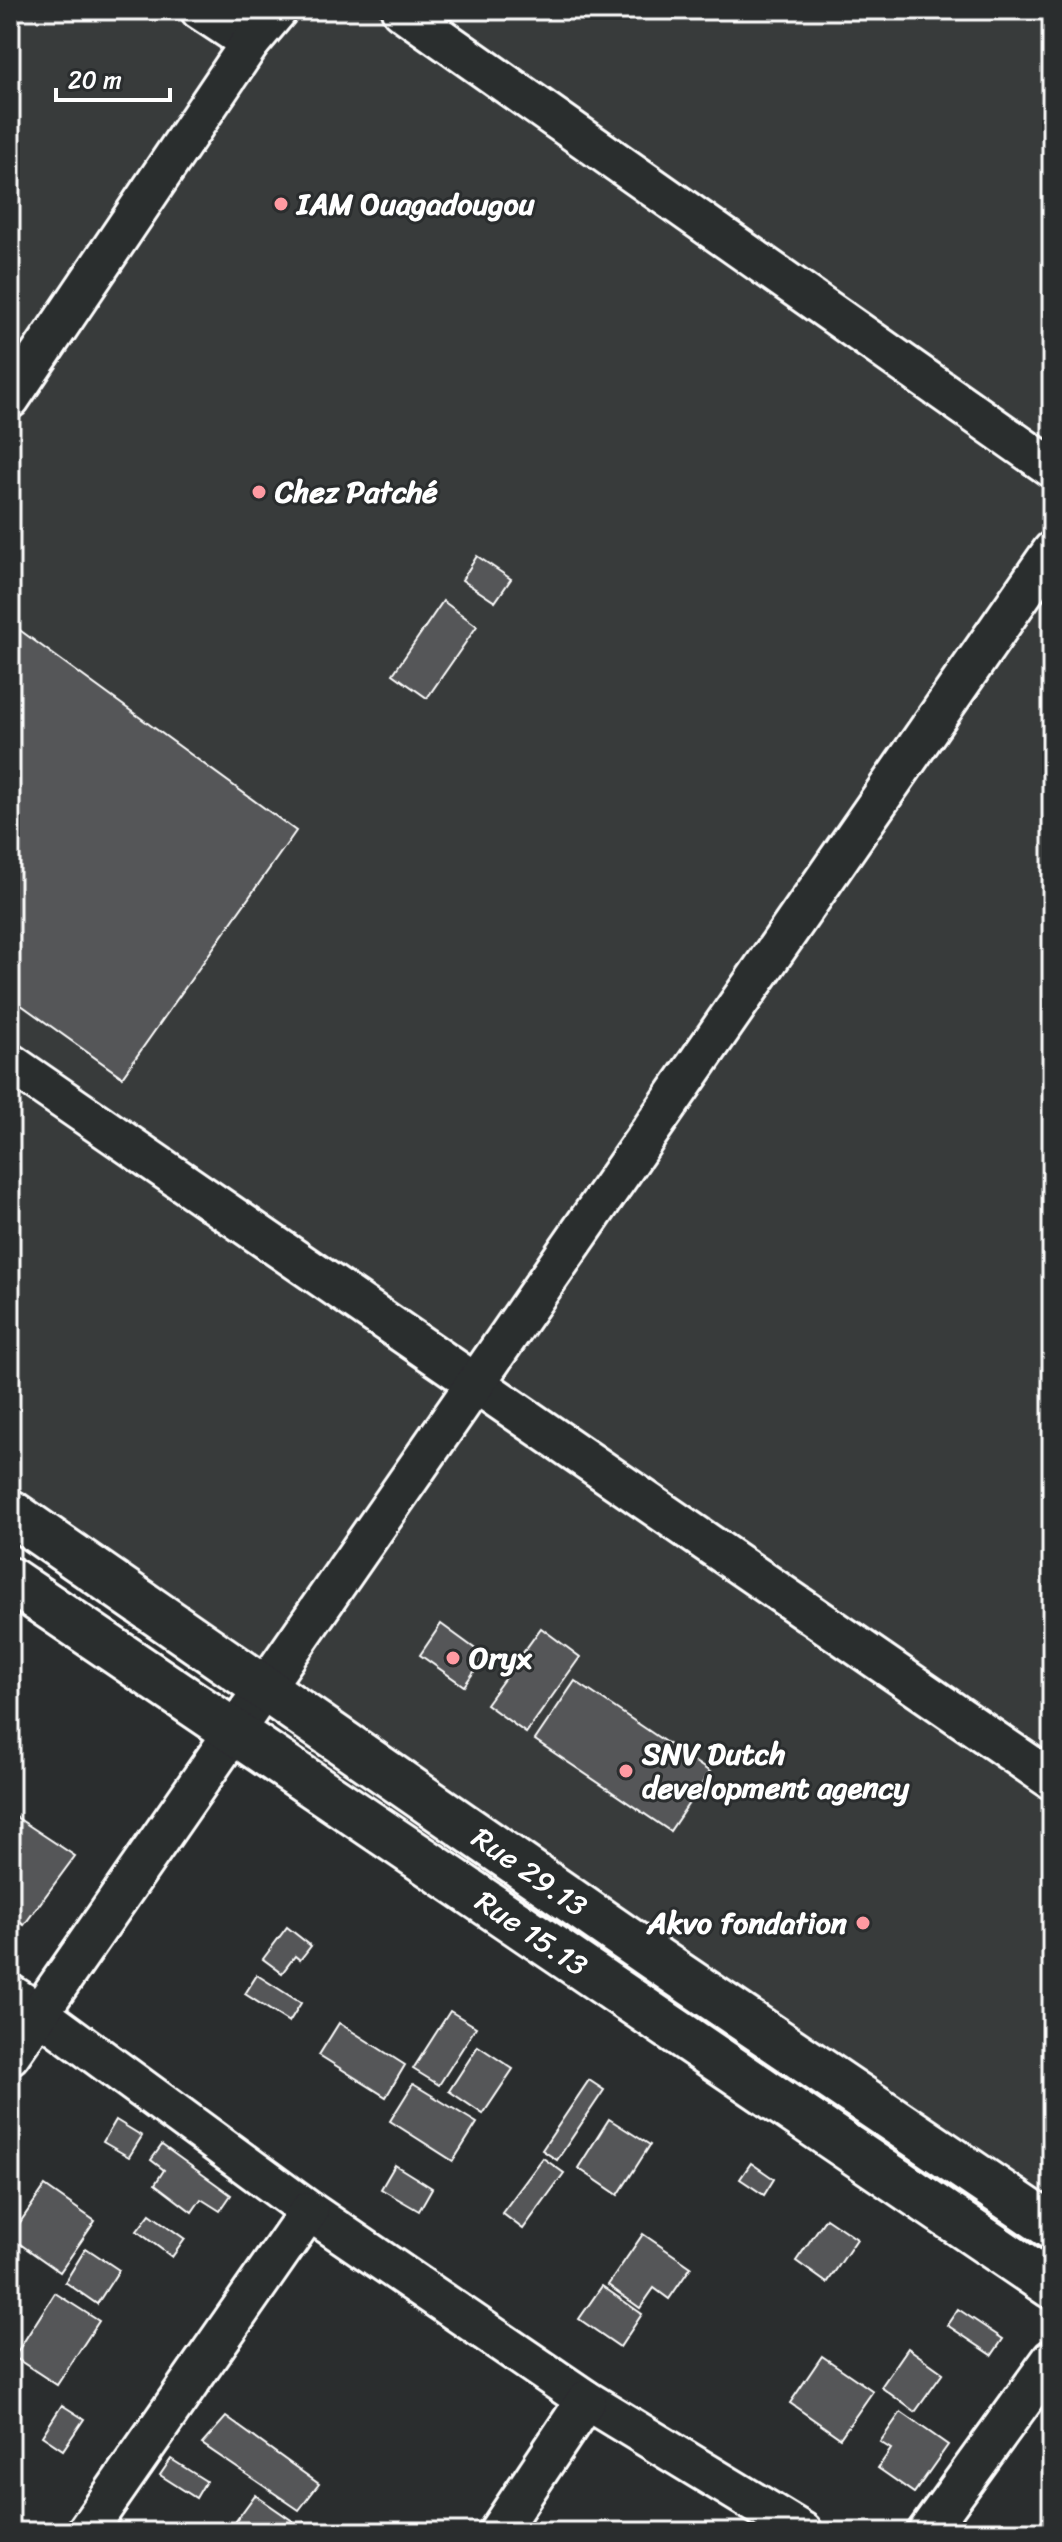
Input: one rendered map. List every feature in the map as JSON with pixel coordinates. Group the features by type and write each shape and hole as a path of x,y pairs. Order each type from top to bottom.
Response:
{"main road":[{"name":"Rue 29.13","path":"10,1512 265,1690 1052,2227"},
{"name":"Rue 15.13","path":"10,1580 1052,2286"}],"street":[{"path":"200,10 250,43"},
{"path":"10,399 250,43 278,10"},
{"path":"401,10 1052,468"},
{"path":"10,2055 25,2003 265,1690 474,1382 1052,551"},
{"path":"10,1063 1052,1780"},
{"path":"25,2003 309,2211 586,2400 803,2532"},
{"path":"86,2532 309,2211"},
{"path":"927,2532 1052,2359"},
{"path":"498,2532 586,2400"}],"shaded area":[{"path":"10,10 1052,10 1052,2226 10,1515"}],"building":[{"path":"477,556 511,579 495,602 462,580"},
{"path":"443,601 477,626 427,698 393,674"},
{"path":"10,623 296,831 122,1077 10,997"},
{"path":"441,1624 485,1656 464,1686 420,1655"},
{"path":"541,1628 580,1657 526,1733 486,1704"},
{"path":"575,1681 710,1772 670,1831 535,1740"},
{"path":"10,1813 75,1856 24,1925 10,1915"},
{"path":"287,1927 311,1946 300,1960 295,1956 282,1973 263,1959"},
{"path":"257,1975 301,2003 289,2022 245,1994"},
{"path":"450,2011 476,2027 439,2085 413,2069"},
{"path":"339,2023 405,2065 386,2097 319,2055"},
{"path":"478,2046 513,2069 483,2114 449,2091"},
{"path":"589,2080 604,2090 557,2160 542,2150"},
{"path":"413,2084 477,2123 453,2161 390,2121"},
{"path":"609,2119 650,2145 618,2195 578,2168"},
{"path":"116,2120 142,2136 129,2157 103,2142"},
{"path":"162,2145 231,2195 220,2211 201,2199 192,2212 155,2184 164,2170 151,2160"},
{"path":"543,2158 564,2173 523,2229 502,2213"},
{"path":"751,2163 774,2179 764,2195 740,2179"},
{"path":"395,2165 432,2188 419,2211 381,2189"},
{"path":"45,2186 95,2221 60,2272 10,2237"},
{"path":"150,2214 185,2239 172,2257 137,2231"},
{"path":"826,2218 857,2239 827,2283 796,2261"},
{"path":"643,2234 691,2267 669,2299 654,2288 640,2308 608,2285"},
{"path":"86,2248 119,2270 97,2304 65,2282"},
{"path":"602,2286 642,2314 620,2347 579,2319"},
{"path":"55,2293 99,2321 57,2385 14,2357"},
{"path":"958,2309 1003,2339 992,2355 947,2325"},
{"path":"908,2348 943,2373 915,2412 881,2387"},
{"path":"822,2356 873,2391 840,2438 790,2403"},
{"path":"62,2405 84,2419 63,2450 42,2436"},
{"path":"901,2412 948,2445 914,2493 878,2468 891,2449 880,2442"},
{"path":"226,2417 319,2484 299,2510 202,2444"},
{"path":"171,2459 206,2481 196,2498 160,2475"},
{"path":"255,2495 294,2522 285,2532 243,2532 233,2525"},
{"path":"304,2522 321,2532 299,2532"}],"place":[{"name":"IAM Ouagadougou","path":"281,204"},
{"name":"Chez Patché","path":"259,492"},
{"name":"Oryx","path":"453,1658"},
{"name":"SNV Dutch development agency","path":"626,1771"},
{"name":"Akvo fondation","path":"863,1923"}]}
